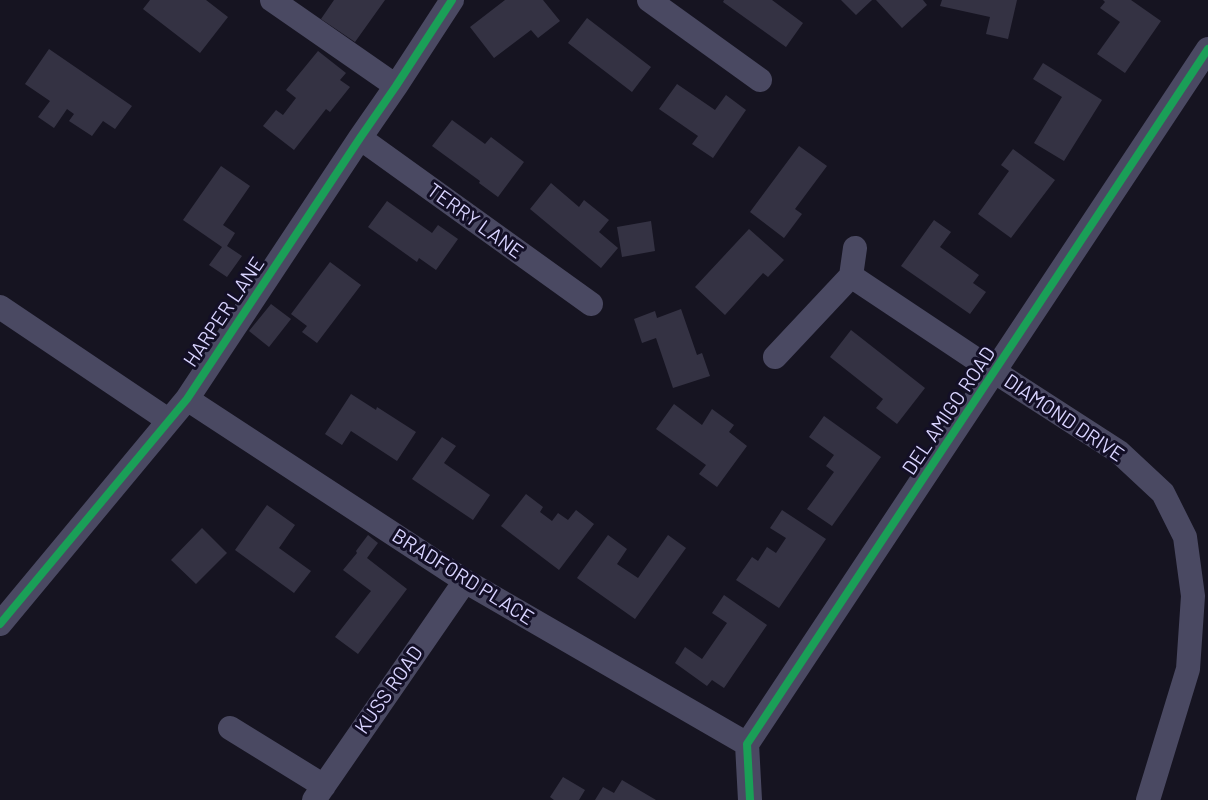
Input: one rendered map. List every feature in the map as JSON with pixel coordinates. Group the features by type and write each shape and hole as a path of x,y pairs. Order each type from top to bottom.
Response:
{"street":[{"path":"272,0 396,87"},
{"name":"HARPER LANE","path":"0,624 186,399 452,0"},
{"path":"649,0 760,80"},
{"name":"DEL AMIGO ROAD","path":"747,744 1208,49"},
{"name":"TERRY LANE","path":"360,138 591,304"},
{"path":"775,357 851,276 855,248"},
{"name":"DIAMOND DRIVE","path":"851,276 1119,452 1162,493 1185,537 1193,596 1198,672 1148,800"},
{"path":"0,307 168,420"},
{"name":"BRADFORD PLACE","path":"186,399 465,581 747,744"},
{"name":"KUSS ROAD","path":"319,793 465,581"},
{"path":"231,728 319,793"},
{"path":"747,744 750,800"}],"building":[{"path":"150,0 206,0 228,17 200,53 143,9"},
{"path":"334,0 385,0 355,42 321,19"},
{"path":"505,0 543,0 560,21 538,38 531,30 494,58 470,27"},
{"path":"724,0 772,0 803,23 786,47 723,2"},
{"path":"841,0 872,0 856,15"},
{"path":"876,0 923,0 927,5 902,28"},
{"path":"942,0 1017,0 1008,39 986,34 990,17 940,6"},
{"path":"1103,0 1131,0 1161,21 1125,73 1097,54 1120,22 1100,8 1105,2"},
{"path":"587,18 651,67 632,92 568,43"},
{"path":"49,49 132,106 115,129 103,121 92,136 69,121 74,114 67,109 54,128 38,117 50,101 25,84"},
{"path":"318,51 346,73 340,80 350,87 330,112 326,109 294,150 263,126 276,110 283,115 296,98 286,90"},
{"path":"1043,63 1102,100 1064,161 1034,143 1062,97 1033,79"},
{"path":"677,84 715,110 726,95 746,110 713,158 692,144 698,136 659,109"},
{"path":"452,120 485,144 491,137 524,162 498,197 432,146"},
{"path":"799,146 827,166 795,209 802,214 784,238 750,212"},
{"path":"1013,149 1055,180 1011,238 978,214 1009,171 1001,165"},
{"path":"221,166 250,186 223,225 235,233 227,246 242,256 227,277 209,265 222,247 183,220"},
{"path":"551,183 579,207 584,200 609,220 599,232 618,248 601,268 530,209"},
{"path":"387,201 432,233 438,225 458,239 436,270 419,258 417,262 368,227"},
{"path":"934,220 951,232 940,247 979,275 973,283 986,292 970,314 901,266"},
{"path":"651,221 655,251 622,257 617,227"},
{"path":"749,229 784,260 768,277 763,273 725,315 695,287"},
{"path":"330,262 361,285 317,343 302,332 307,326 291,314"},
{"path":"271,304 291,319 269,347 249,331"},
{"path":"681,309 697,355 702,353 710,376 673,388 656,338 642,343 634,319 655,311 657,318"},
{"path":"851,330 925,388 897,424 876,408 883,399 830,357"},
{"path":"351,394 376,410 377,407 416,432 397,461 351,431 342,445 325,434"},
{"path":"674,404 702,425 712,409 734,425 729,432 747,446 717,487 699,474 706,465 656,429"},
{"path":"824,416 881,457 832,526 807,509 834,472 826,466 834,455 809,437"},
{"path":"442,437 456,446 444,463 490,495 473,520 412,479"},
{"path":"526,494 543,507 540,512 552,521 558,513 568,520 576,510 594,524 559,570 501,526"},
{"path":"267,505 295,525 279,548 311,571 294,593 235,550"},
{"path":"782,510 826,539 779,608 736,580 752,557 758,561 767,547 776,553 786,538 770,528"},
{"path":"202,528 227,553 196,584 171,560"},
{"path":"368,535 378,543 367,558 407,589 358,654 335,637 371,591 343,570"},
{"path":"608,535 627,549 617,564 638,578 668,535 686,548 635,619 577,578"},
{"path":"724,595 767,625 724,688 712,680 707,686 675,663 685,647 702,659 727,623 712,613"},
{"path":"563,777 585,790 579,800 554,800 550,797"},
{"path":"622,780 656,800 595,800 603,787 614,793"}],"cycle path":[{"path":"0,624 187,399 452,0"},
{"path":"750,800 747,744 1208,49"}]}
